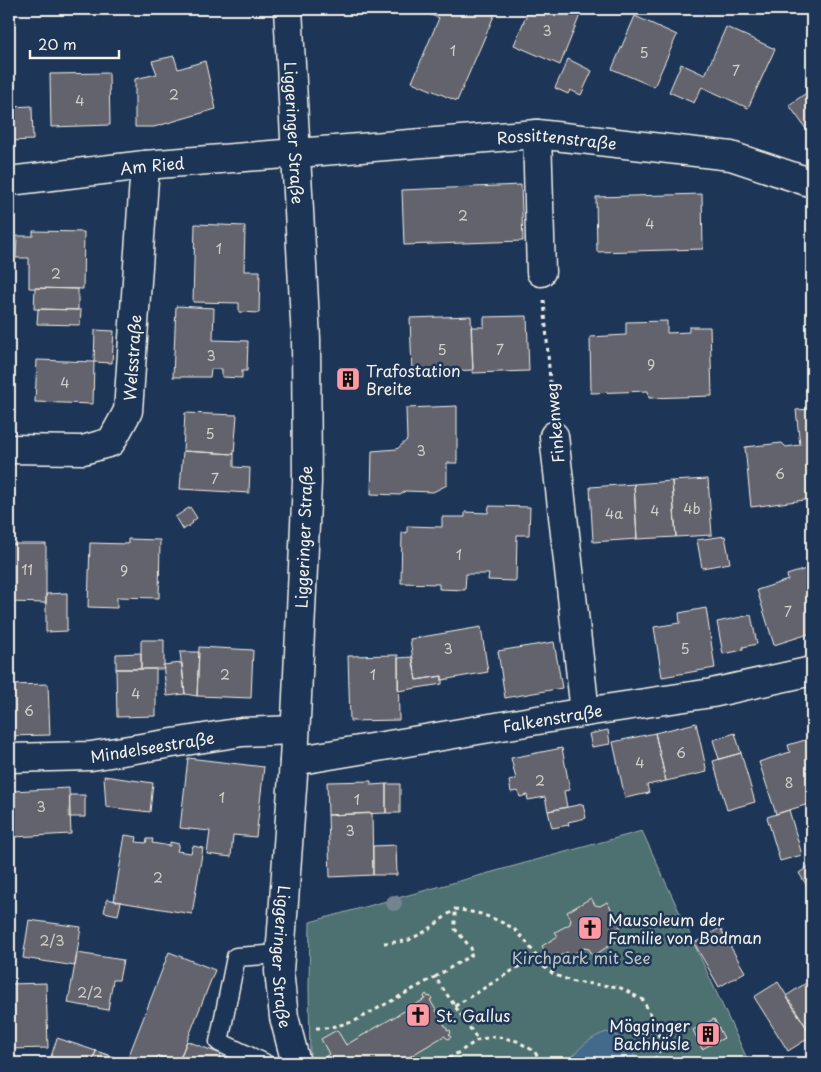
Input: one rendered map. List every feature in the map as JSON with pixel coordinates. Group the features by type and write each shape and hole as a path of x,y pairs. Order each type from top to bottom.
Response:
{"street":[{"name":"Liggeringer Straße","path":"288,9 306,339 306,482 294,761 279,970 284,1017 296,1063"},
{"name":"Rossittenstraße","path":"296,153 536,134 731,156 812,183"},
{"path":"536,134 541,272"},
{"name":"Am Ried","path":"9,181 145,165 296,153"},
{"name":"Welsstraße","path":"9,449 83,450 111,442 128,411 145,165"},
{"name":"Finkenweg","path":"554,436 585,712"},
{"name":"Falkenstraße","path":"294,761 585,712 712,694 812,671"},
{"name":"Mindelseestraße","path":"9,758 91,756 242,732 295,730"}],"lane":[{"path":"264,1063 219,1042 236,957 280,954"}],"path":[{"name":"Finkenweg","path":"541,272 554,436"},
{"path":"326,1028 353,1022 473,954 471,948 455,929 455,909"},
{"path":"384,943 407,941 428,930 455,909 481,914 497,920 513,928 525,940 544,967 555,975 574,982 619,987 643,1000 658,1027 661,1047 653,1063"},
{"path":"455,1006 536,956"},
{"path":"435,977 478,1040"},
{"path":"442,1063 478,1040 495,1036 517,1041 534,1051 542,1063"},
{"path":"661,1047 675,1047 691,1040"}],"green space":[{"name":"Kirchpark mit See","path":"642,831 749,1063 310,1063 310,922"}],"water":[{"path":"607,1032 620,1038 628,1047 634,1055 632,1063 569,1063 585,1044"}],"building":[{"path":"430,9 497,9 457,101 412,82 439,18 428,14"},
{"path":"529,9 565,9 580,15 560,65 514,45"},
{"path":"635,16 677,35 654,87 612,69"},
{"path":"726,27 775,49 748,108 702,87 694,103 669,92 681,64 705,75"},
{"path":"174,56 178,69 205,61 216,109 154,127 135,127 135,79 157,74 152,61"},
{"path":"568,59 592,71 581,95 570,90 568,94 555,88"},
{"path":"109,73 110,125 51,127 50,74"},
{"path":"812,89 812,131 809,133 789,105"},
{"path":"32,106 33,140 9,141 9,107"},
{"path":"521,185 523,241 404,245 402,190"},
{"path":"702,194 703,249 597,252 596,197"},
{"path":"195,224 245,226 244,271 260,271 259,313 239,312 239,303 193,302"},
{"path":"33,231 84,232 83,289 29,288 29,258 16,258 17,236 33,236"},
{"path":"35,288 78,289 78,310 34,309"},
{"path":"176,306 214,308 213,340 248,341 247,371 242,371 242,378 222,377 222,369 211,369 210,377 173,377"},
{"path":"38,309 81,310 80,325 37,324"},
{"path":"471,316 473,370 412,373 410,318"},
{"path":"527,316 529,371 473,373 471,327 484,327 484,317"},
{"path":"667,321 667,333 689,332 689,327 710,327 712,396 649,398 648,391 591,393 590,337 626,335 626,322"},
{"path":"95,330 114,331 112,363 94,362"},
{"path":"9,337 12,337 11,421 9,421"},
{"path":"37,360 94,362 93,404 35,402"},
{"name":"Trafostation Breite","path":"343,370 354,370 354,388 343,387"},
{"path":"457,406 457,463 447,463 447,485 433,492 405,491 400,495 371,494 372,451 397,449 407,440 406,408"},
{"path":"812,409 812,499 751,507 745,447 782,443 786,447 800,445 796,410"},
{"path":"185,413 237,415 234,454 183,451"},
{"path":"183,451 234,454 234,467 250,468 249,493 180,489"},
{"path":"708,479 712,535 676,537 672,481"},
{"path":"672,481 676,537 637,539 634,484"},
{"path":"634,484 637,539 593,542 590,487"},
{"path":"489,506 530,507 529,535 517,535 516,581 488,580 489,574 466,574 465,590 439,589 439,584 401,583 402,532 407,533 407,526 442,527 442,517 465,517 465,512 488,513"},
{"path":"190,507 197,518 183,530 175,517"},
{"path":"725,536 730,563 702,568 697,540"},
{"path":"128,539 160,540 159,598 117,597 117,608 88,607 90,543 128,544"},
{"path":"9,544 46,544 46,603 9,602"},
{"path":"812,567 812,633 774,645 757,590 788,580 787,575"},
{"path":"67,593 67,631 46,632 46,594"},
{"path":"706,608 715,668 662,677 654,627 680,623 679,613"},
{"path":"751,615 757,644 743,647 743,650 723,654 717,622"},
{"path":"481,627 488,672 442,680 442,676 416,680 410,639"},
{"path":"141,640 164,640 164,669 141,669"},
{"path":"554,642 562,688 505,698 498,651"},
{"path":"199,647 253,650 251,698 197,696"},
{"path":"180,652 199,652 197,696 185,694"},
{"path":"141,653 141,669 116,669 116,654"},
{"path":"398,655 399,720 350,721 348,656"},
{"path":"412,657 416,680 442,676 442,684 398,691 398,658"},
{"path":"182,663 185,694 167,696 163,665"},
{"path":"116,669 156,669 156,716 117,717"},
{"path":"48,684 50,735 9,736 9,685"},
{"path":"696,723 707,772 666,781 655,733"},
{"path":"608,730 610,744 592,747 589,734"},
{"path":"655,733 666,781 647,785 649,793 625,798 613,742"},
{"path":"735,733 741,753 719,759 713,740"},
{"path":"812,738 812,803 776,814 759,762 790,752 788,745"},
{"path":"562,748 570,790 564,791 567,807 548,811 545,797 528,800 527,795 520,797 518,791 511,792 509,781 516,779 511,758"},
{"path":"741,753 755,802 727,810 713,761"},
{"path":"188,758 264,767 256,837 233,835 231,857 207,854 210,831 180,828"},
{"path":"104,776 153,783 150,812 106,807"},
{"path":"371,781 371,785 386,784 386,813 328,815 327,782"},
{"path":"386,784 400,784 400,813 386,813"},
{"path":"69,788 71,834 14,837 12,791"},
{"path":"70,795 85,795 85,817 69,817"},
{"path":"583,804 586,818 568,822 569,825 552,828 548,811"},
{"path":"789,810 802,855 780,861 767,817"},
{"path":"372,813 373,875 330,877 328,815"},
{"path":"125,835 137,837 136,842 146,843 147,839 153,839 152,843 170,846 170,842 179,844 177,851 191,853 193,846 203,848 192,914 114,901"},
{"path":"396,845 397,875 373,875 373,846"},
{"path":"812,864 812,894 799,873"},
{"name":"Mausoleum der Familie von Bodman","path":"591,898 595,905 600,906 607,902 621,926 614,930 613,935 617,941 593,956 589,949 584,948 570,956 567,952 551,961 542,946 558,936 555,932 570,924 571,919 567,912"},
{"path":"107,899 121,902 118,915 104,912"},
{"path":"29,920 81,927 75,966 23,958"},
{"path":"720,928 745,972 719,987 694,943"},
{"path":"169,952 215,970 178,1063 158,1056 155,1063 126,1063"},
{"path":"77,953 123,960 119,980 113,980 108,1010 68,1003"},
{"path":"812,979 812,1036 786,996"},
{"path":"778,982 812,1036 788,1051 754,997"},
{"path":"46,983 48,1048 9,1049 9,984"},
{"name":"St. Gallus","path":"426,994 432,999 430,1000 448,1031 450,1030 451,1033 449,1035 451,1037 448,1039 444,1036 399,1063 323,1063 325,1057 329,1054 321,1039 337,1030 346,1045 425,999 424,996"},
{"name":"Mögginger Bachhüsle","path":"714,1019 724,1038 702,1049 693,1030"},
{"path":"57,1038 96,1051 92,1063 49,1063"},
{"path":"187,1041 221,1054 217,1063 178,1063"},
{"path":"96,1051 126,1061 126,1063 92,1063"},
{"path":"158,1056 177,1063 155,1063"}],"place":[{"name":"Trafostation Breite","path":"348,379"},
{"name":"Mausoleum der Familie von Bodman","path":"590,928"},
{"name":"St. Gallus","path":"418,1015"},
{"name":"Mögginger Bachhüsle","path":"708,1034"}]}
